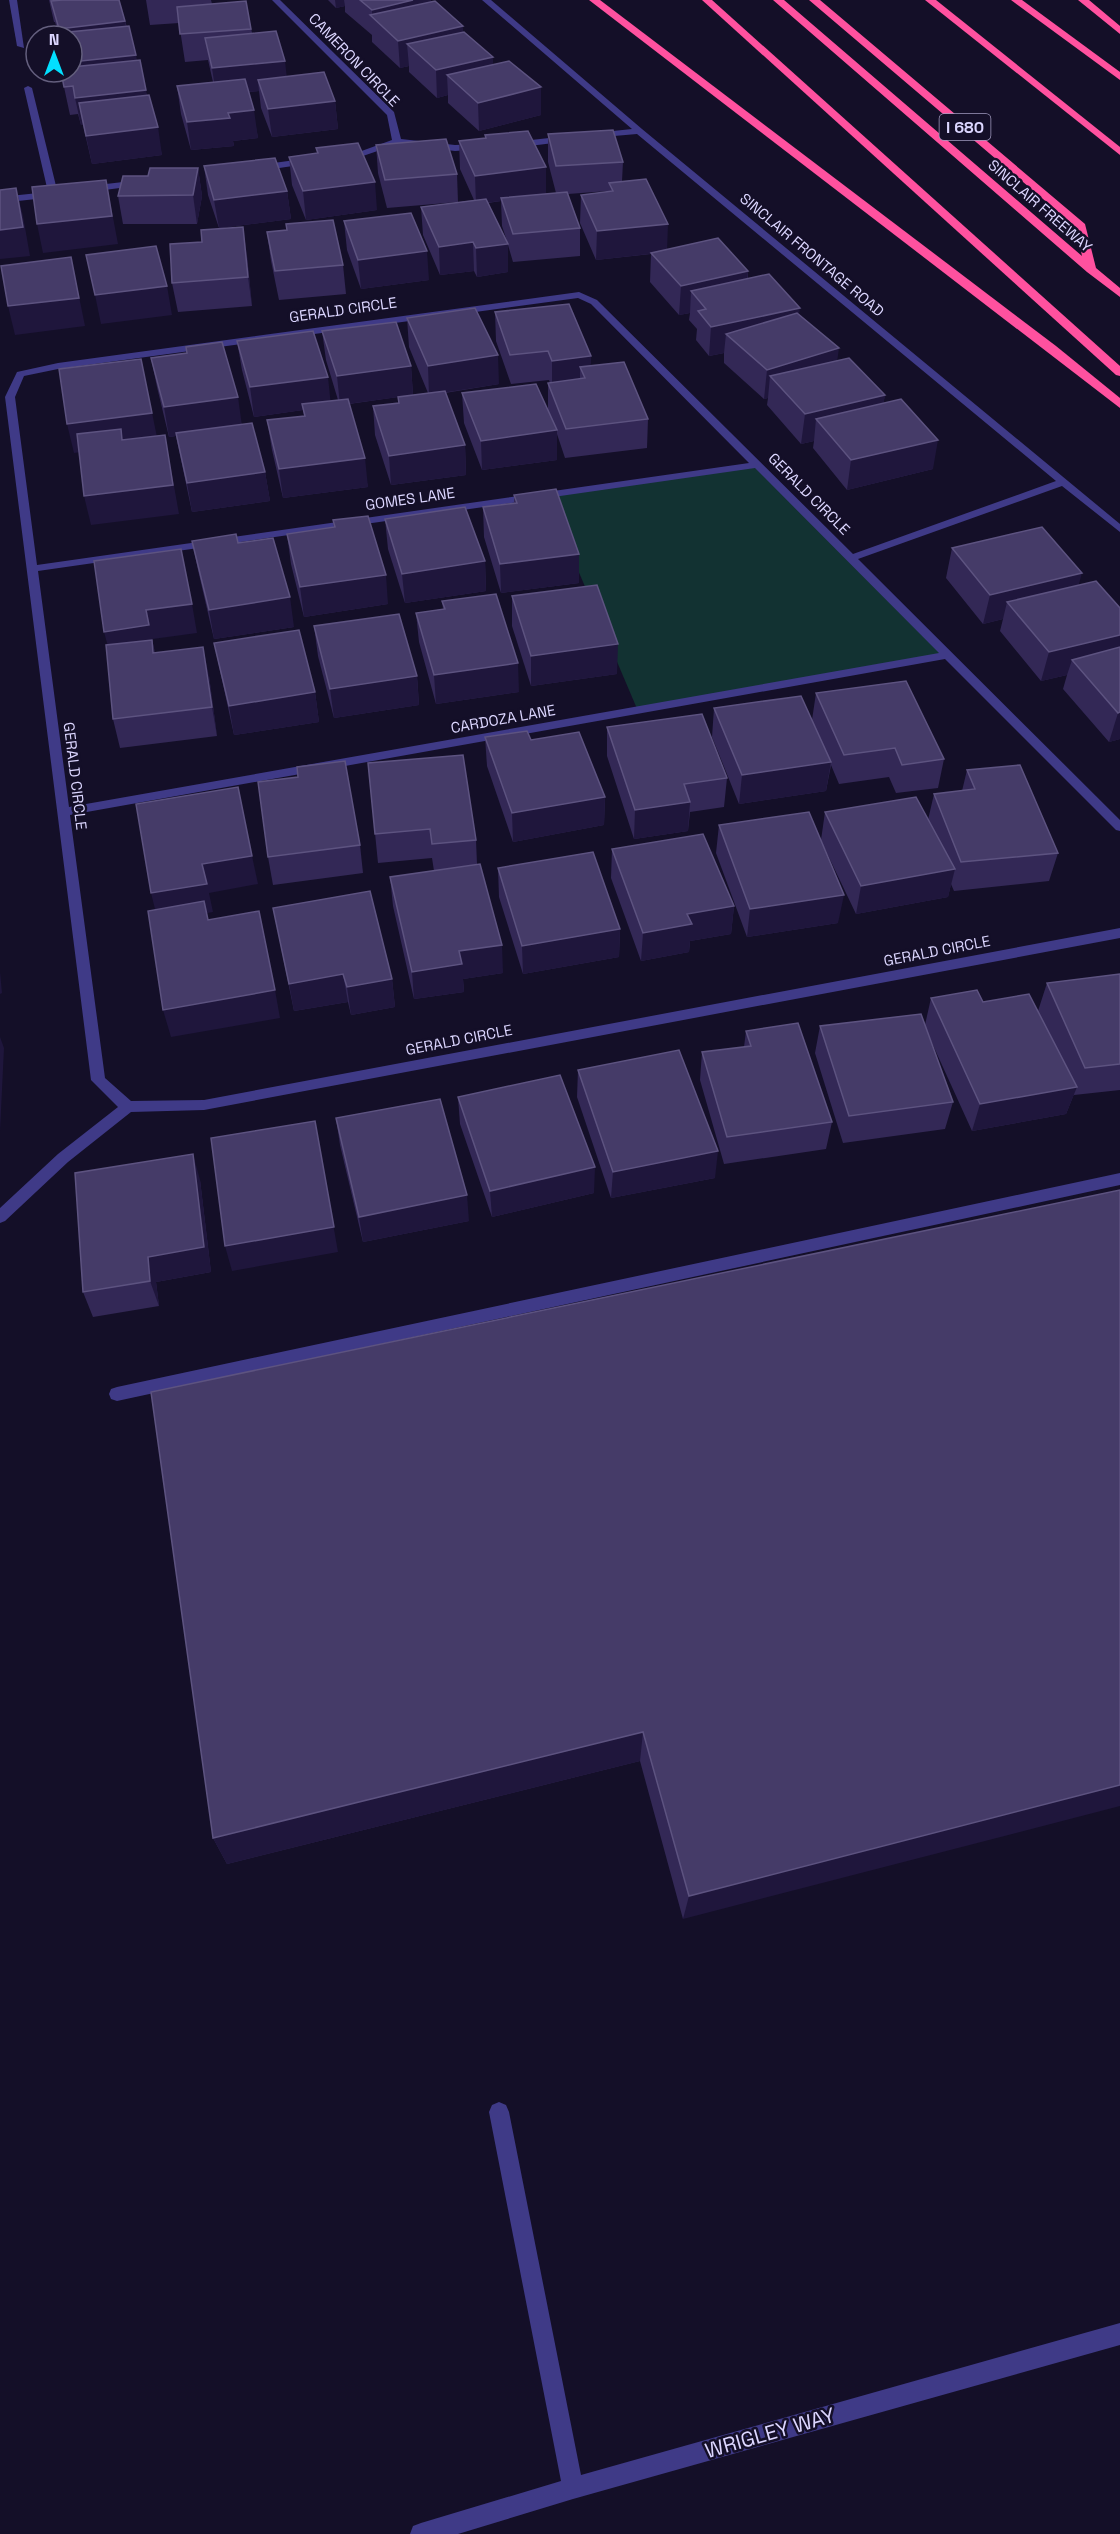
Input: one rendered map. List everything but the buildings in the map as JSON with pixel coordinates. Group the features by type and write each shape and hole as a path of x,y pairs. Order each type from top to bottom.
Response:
{"highway":[{"path":"594,0 1042,341 1120,404"},
{"path":"707,0 1120,372"},
{"name":"SINCLAIR FREEWAY","path":"778,0 1120,294"},
{"name":"I 680","path":"814,0 1081,226 1091,270"},
{"path":"930,0 1120,152"},
{"path":"1016,0 1120,77"},
{"path":"1083,0 1120,31"}],"street":[{"path":"13,0 21,46"},
{"name":"CAMERON CIRCLE","path":"276,0 391,114 398,141"},
{"name":"SINCLAIR FRONTAGE ROAD","path":"486,0 639,131 1120,529"},
{"path":"28,88 53,194"},
{"path":"584,137 639,131"},
{"path":"503,146 572,138"},
{"path":"334,158 357,155 398,141 455,148 491,147"},
{"path":"252,169 322,160"},
{"path":"76,191 147,182"},
{"path":"0,200 64,192"},
{"name":"GERALD CIRCLE","path":"1120,826 594,302 579,295 58,366 20,374 10,397 98,1080 128,1107 204,1105 1120,933"},
{"name":"GOMES LANE","path":"32,569 757,465"},
{"name":"GERALD CIRCLE","path":"851,558 1063,482"},
{"name":"CARDOZA LANE","path":"63,812 948,655"},
{"path":"0,1216 63,1158 128,1107"},
{"path":"117,1394 1120,1179"},
{"path":"499,2112 573,2488"},
{"name":"WRIGLEY WAY","path":"421,2534 573,2488 1120,2334"}],"green space":[{"path":"757,465 948,655 638,711 546,495"}]}
